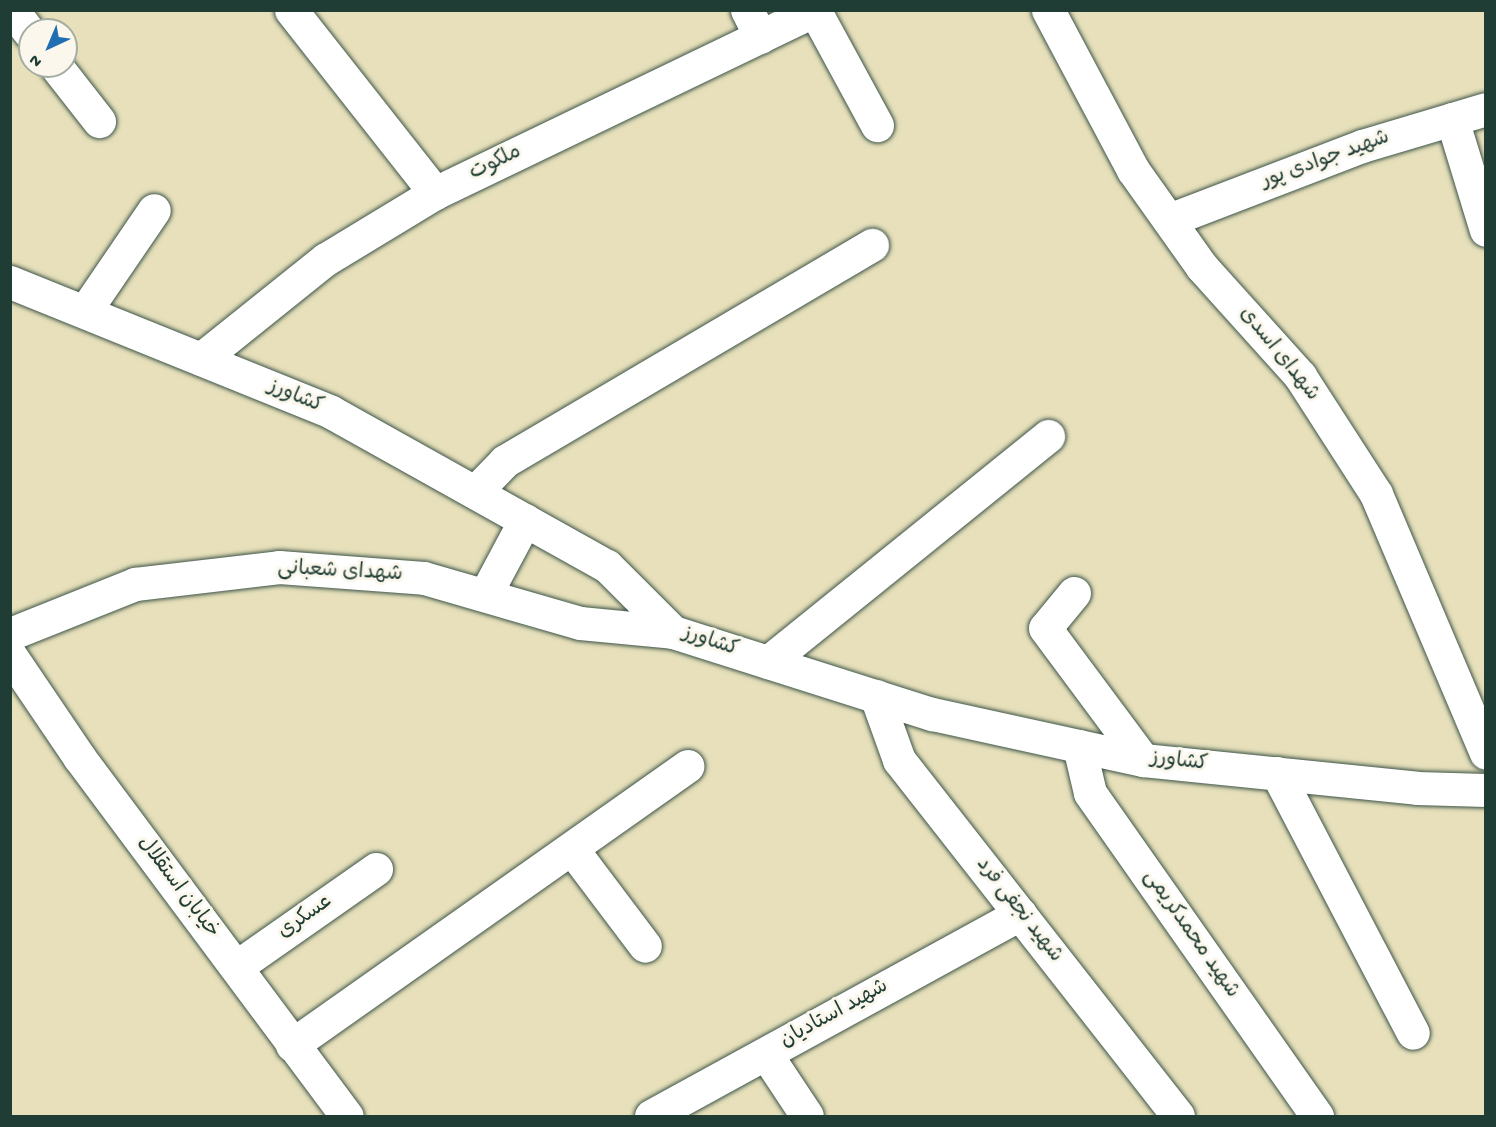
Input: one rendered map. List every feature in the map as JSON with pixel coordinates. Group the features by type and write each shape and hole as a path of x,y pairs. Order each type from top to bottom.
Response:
{"street":[{"path":"291,10 435,193"},
{"name":"شهدای اسدی","path":"1048,10 1132,170 1202,267 1300,376 1376,494 1485,753"},
{"path":"816,11 877,125"},
{"name":"ملکوت","path":"201,359 326,259 435,193 754,24 816,11"},
{"path":"65,78 99,121"},
{"name":"شهید جوادی پور","path":"1169,220 1362,146 1485,109"},
{"path":"1452,119 1485,230"},
{"path":"85,311 153,210"},
{"path":"475,492 505,461 872,245"},
{"name":"کشاورز","path":"10,282 331,412 607,566 673,632 932,714 1143,760 1417,788 1485,790"},
{"path":"768,662 1048,436"},
{"path":"485,595 525,520"},
{"name":"شهدای شعبانی","path":"10,634 135,584 279,567 424,578 580,622 673,632"},
{"path":"1074,593 1045,628 1143,760"},
{"name":"خیابان استقلال","path":"10,655 79,757 347,1116"},
{"name":"شهید نجفی فرد","path":"876,696 899,760 1178,1116"},
{"name":"شهید محمدکریمی","path":"1079,746 1090,793 1317,1116"},
{"path":"292,1045 688,766"},
{"path":"1277,773 1413,1033"},
{"path":"572,849 645,946"},
{"name":"عسکری","path":"236,967 376,869"},
{"name":"شهید استادیان","path":"651,1116 1020,914"},
{"path":"766,1054 807,1116"}]}
